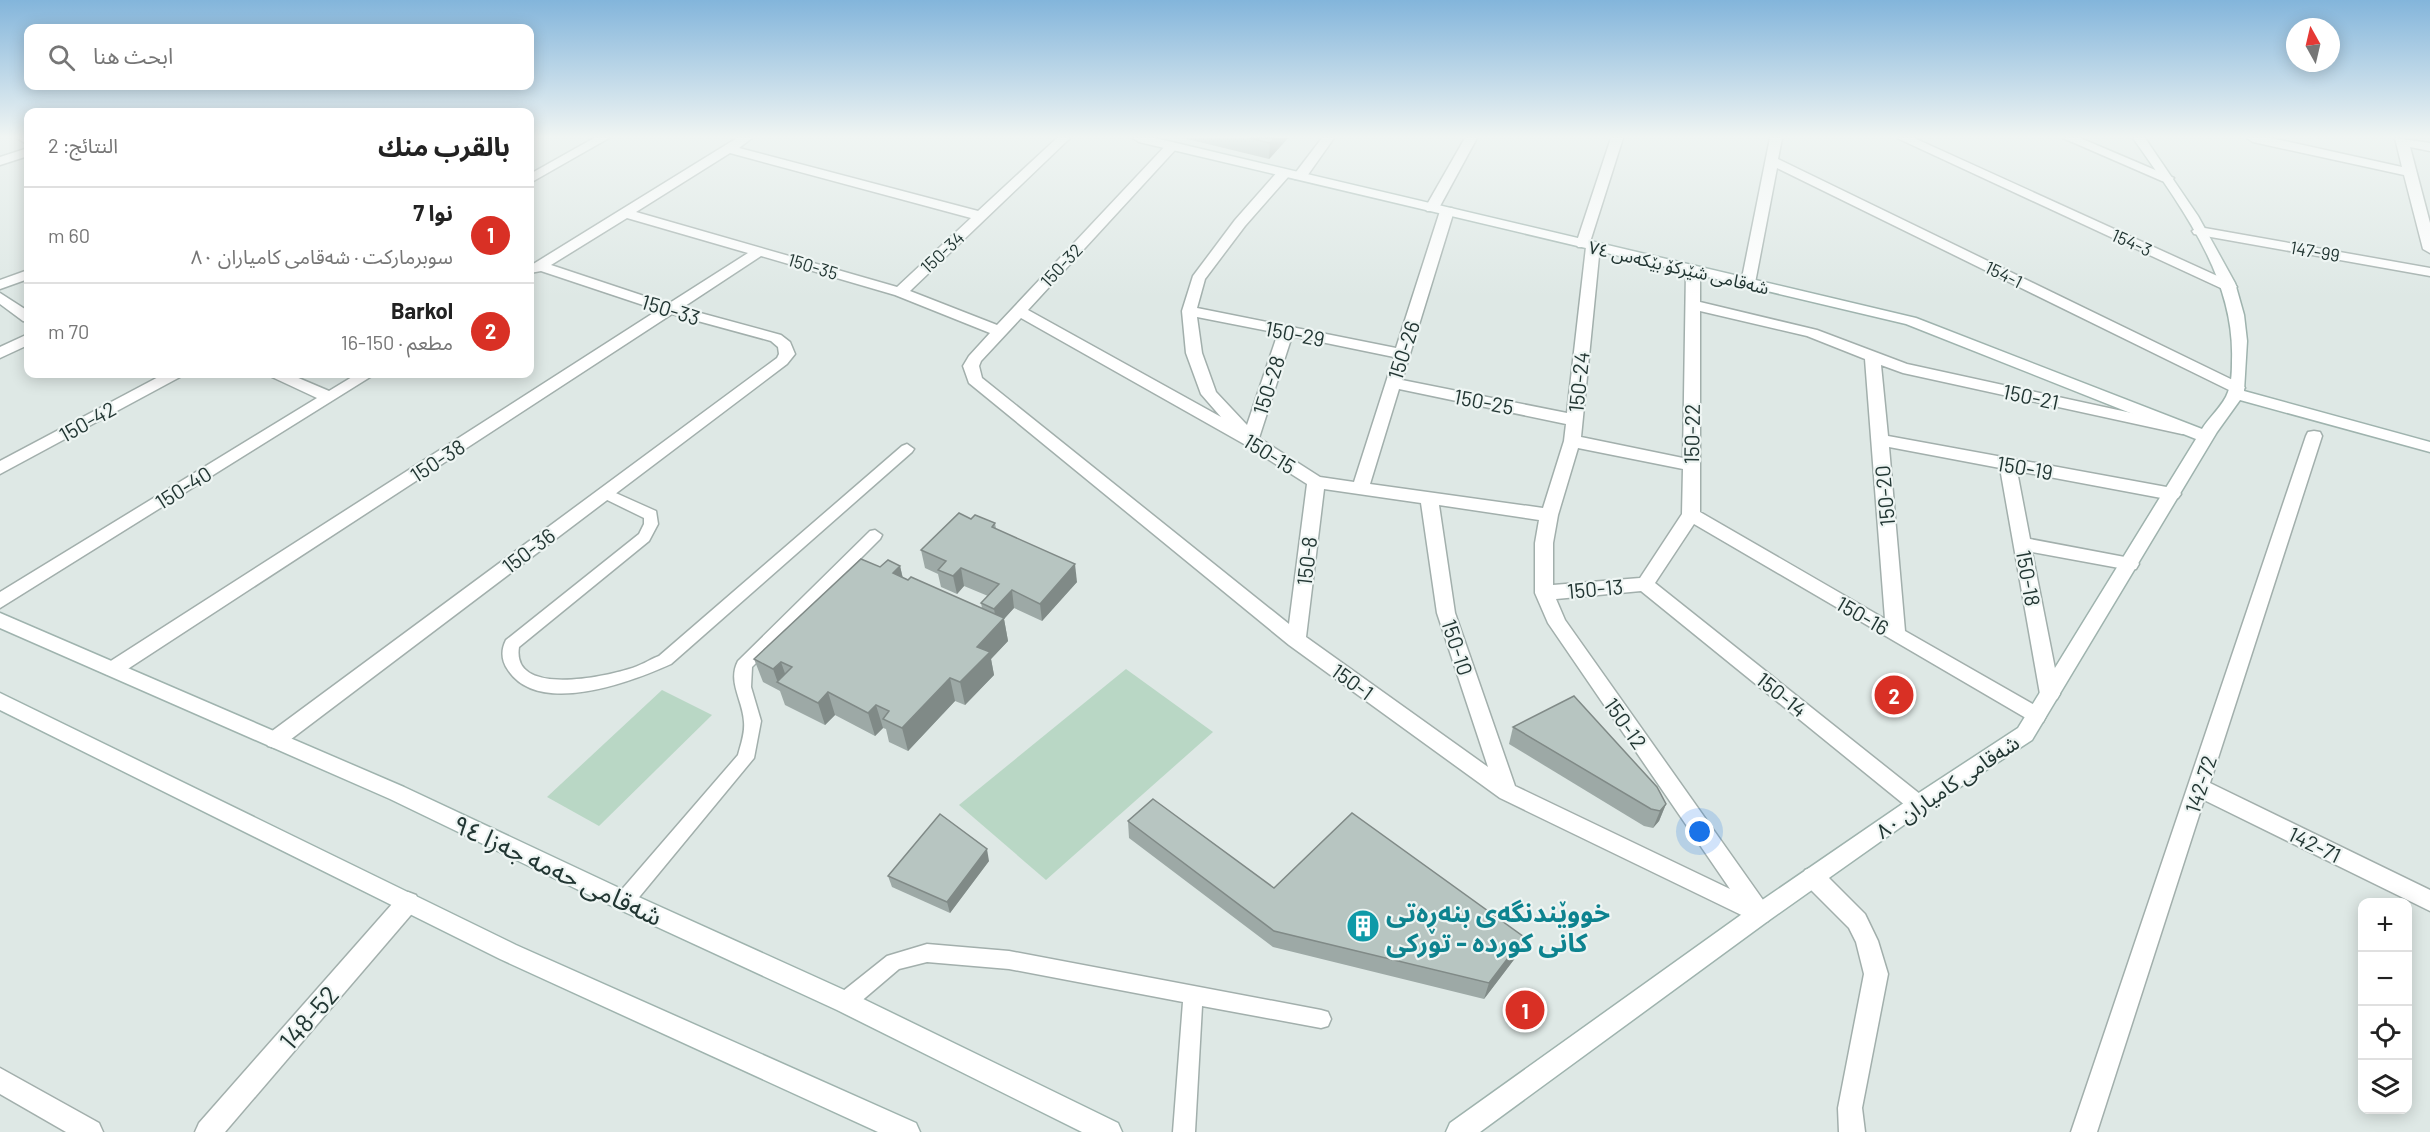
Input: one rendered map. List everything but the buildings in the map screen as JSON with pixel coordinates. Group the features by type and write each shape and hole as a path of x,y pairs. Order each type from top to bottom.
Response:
{"street":[{"path":"535,269 661,191"},
{"path":"886,191 980,216"},
{"name":"150-34","path":"900,292 1007,191"},
{"name":"150-32","path":"985,388 975,380 972,366 974,358 1122,191"},
{"path":"1250,440 1209,394 1194,353 1189,311 1198,279 1240,223 1268,191"},
{"name":"شەقامی شێرکۆ بێکەس ٧٤","path":"1361,191 1911,321 2198,434"},
{"name":"150-26","path":"1360,488 1402,354 1440,210 1448,191"},
{"name":"150-24","path":"1548,515 1572,441 1588,245 1603,191"},
{"path":"1748,283 1765,191"},
{"name":"154-1","path":"1833,191 2236,391"},
{"name":"154-3","path":"2019,191 2230,287"},
{"name":"شەقامی کامیاران ٨٠","path":"1459,1132 1760,914 1918,804 2025,734 2172,494 2198,434 2236,391 2240,360 2239,328 2230,287 2175,191"},
{"path":"2414,191 2430,249"},
{"name":"150-35","path":"625,213 900,292 998,331"},
{"name":"147-99","path":"2199,231 2430,272"},
{"name":"150-38","path":"113,669 760,251"},
{"name":"150-33","path":"535,269 776,338 788,349 782,361"},
{"name":"150-22","path":"1691,515 1693,270"},
{"path":"0,285 24,276"},
{"path":"0,297 24,315"},
{"name":"150-21","path":"1693,305 1812,333 1903,368 2198,434"},
{"name":"150-15","path":"1018,310 1250,440 1316,482 1548,515"},
{"name":"150-29","path":"1189,311 1402,354"},
{"name":"150-28","path":"1250,440 1286,331"},
{"path":"0,353 24,341"},
{"name":"150-20","path":"1873,357 1896,634"},
{"name":"150-36","path":"275,740 782,361"},
{"name":"150-42","path":"0,468 159,378"},
{"path":"286,378 329,397"},
{"name":"150-40","path":"0,601 360,378"},
{"name":"150-25","path":"1393,383 1574,420"},
{"name":"150-1","path":"985,388 1296,640 1507,792 1760,914"},
{"path":"2236,391 2430,447"},
{"name":"142-72","path":"2084,1132 2314,436"},
{"name":"150-19","path":"1879,440 2172,494"},
{"path":"1572,441 1691,465"},
{"name":"150-18","path":"2007,463 2050,694"},
{"name":"150-8","path":"1296,640 1316,482"},
{"name":"150-10","path":"1429,497 1446,613 1507,792"},
{"name":"150-12","path":"1548,515 1544,543 1544,593 1557,623 1760,914"},
{"path":"1645,584 1691,515"},
{"name":"150-16","path":"1691,515 2036,716"},
{"path":"2023,544 2130,564"},
{"name":"150-13","path":"1544,593 1645,584"},
{"name":"150-14","path":"1645,584 1918,804"},
{"name":"شەقامی حەمە جەزا ٩٤","path":"0,620 397,793 624,901 845,1002 1109,1132"},
{"path":"2,705 508,952 907,1132"},
{"name":"142-71","path":"2199,788 2430,901"},
{"path":"1813,877 1857,921 1867,941 1876,974 1850,1108 1852,1132"},
{"name":"148-52","path":"208,1132 408,902"},
{"path":"0,1080 90,1132"}],"lane":[{"path":"604,493 651,515 651,524 644,537 512,644 510,661 518,674 540,684 556,687 588,685 629,676 665,660 907,449"},
{"path":"624,901 745,758 752,734 752,717 740,687 744,666 875,535"},
{"path":"845,1002 894,962 927,953 1009,960 1321,1019"},
{"path":"1184,1132 1193,994"}],"green space":[{"path":"1126,669 1213,732 1046,880 959,805"},
{"path":"662,690 712,715 599,826 547,797"}],"place":[{"name":"Barkol","path":"1894,695"},
{"name":"خووێندنگەی بنەڕەتی کانی کوردە - تورکی","path":"1363,926"},
{"name":"نوا 7","path":"1525,1010"}]}
